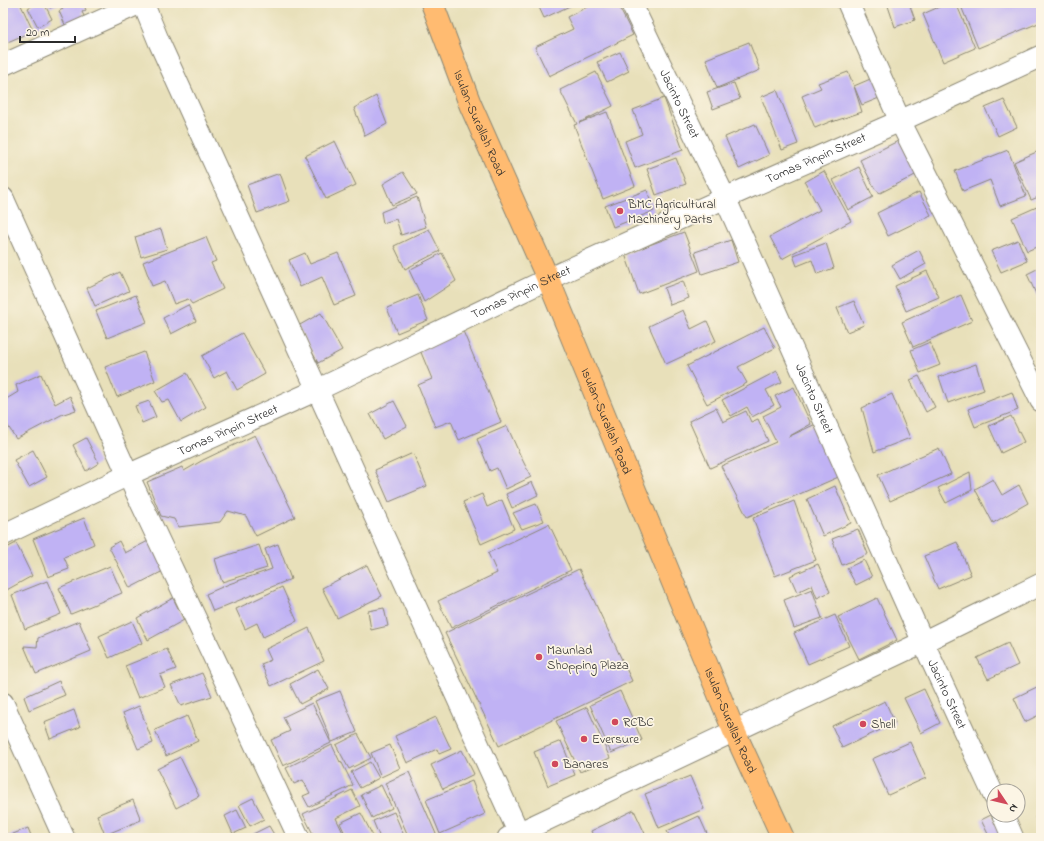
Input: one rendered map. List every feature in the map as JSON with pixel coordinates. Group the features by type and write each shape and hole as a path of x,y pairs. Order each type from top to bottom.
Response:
{"highway":[{"name":"Isulan-Surallah Road","path":"432,3 470,104 548,278 734,731 783,838"}],"street":[{"path":"3,65 140,3"},
{"path":"143,3 166,57 318,390 516,836 923,642 1041,584"},
{"name":"Jacinto Street","path":"631,3 725,198 923,642 988,783"},
{"path":"848,3 900,121 1041,401"},
{"name":"Tomas Pinpin Street","path":"3,535 128,475 318,390 548,278 900,121 1041,56"},
{"path":"3,198 128,475 299,838"},
{"path":"3,703 64,838"},
{"path":"1006,823 1013,838"}],"building":[{"path":"3,3 20,3 33,31 3,44"},
{"path":"37,3 44,3 52,19 38,27 28,8"},
{"path":"48,3 60,3 50,8"},
{"path":"83,3 86,10 82,12 85,18 66,27 59,11 63,9 61,4"},
{"path":"537,3 576,3 544,18"},
{"path":"595,3 617,3 633,35 549,76 535,47 573,29 567,17"},
{"path":"887,3 909,3 915,20 895,27"},
{"path":"948,3 956,3 975,48 943,62 923,14"},
{"path":"969,3 1041,3 1041,22 978,48 961,6"},
{"path":"749,42 760,70 717,88 706,59"},
{"path":"620,52 629,71 607,82 597,62"},
{"path":"596,72 613,106 579,123 607,112 635,186 603,199 574,125 577,124 560,90"},
{"path":"848,72 862,112 832,122 834,120 815,128 802,96 821,88 818,83"},
{"path":"875,77 884,96 862,105 854,86"},
{"path":"734,83 740,99 713,109 707,92"},
{"path":"777,90 798,144 782,150 761,97"},
{"path":"376,96 387,124 365,136 354,108"},
{"path":"664,98 683,150 635,168 625,141 642,134 633,110"},
{"path":"1004,100 1017,127 998,136 985,108"},
{"path":"755,124 769,155 739,169 725,137"},
{"path":"904,138 921,172 880,193 875,189 860,160"},
{"path":"335,141 356,185 326,199 305,156"},
{"path":"1008,150 1026,196 1000,206 990,180 963,191 955,171"},
{"path":"1041,150 1041,196 1031,200 1014,162"},
{"path":"676,158 686,184 656,195 647,169"},
{"path":"859,167 873,197 848,210 833,180"},
{"path":"824,171 851,221 782,259 770,237 820,210 805,182"},
{"path":"403,172 417,194 392,205 383,184"},
{"path":"280,173 290,201 257,213 247,185"},
{"path":"647,190 654,211 613,227 605,206"},
{"path":"919,192 931,215 888,236 877,213"},
{"path":"417,197 426,227 401,235 396,219 383,223 381,212"},
{"path":"1039,206 1041,210 1041,245 1027,251 1012,218"},
{"path":"161,229 167,249 141,257 135,237"},
{"path":"429,229 440,251 405,269 394,246"},
{"path":"684,232 699,271 639,294 625,254"},
{"path":"206,237 216,261 211,263 223,289 192,304 188,299 174,304 165,281 152,286 143,262"},
{"path":"731,240 738,262 702,274 695,252"},
{"path":"1018,240 1027,261 1001,272 991,251"},
{"path":"826,243 834,268 817,274 812,260 797,266 793,255"},
{"path":"919,250 926,264 900,279 892,265"},
{"path":"305,253 310,264 338,253 356,296 334,305 322,277 300,287 289,260"},
{"path":"442,253 456,281 424,302 409,270"},
{"path":"1041,267 1041,305 1027,274"},
{"path":"927,271 939,297 906,311 895,286"},
{"path":"120,272 129,291 95,306 87,288"},
{"path":"683,281 689,298 670,305 664,288"},
{"path":"136,295 147,322 107,338 96,311"},
{"path":"418,295 428,320 397,333 387,308"},
{"path":"961,295 972,321 913,347 902,322"},
{"path":"854,301 864,325 847,332 837,308"},
{"path":"188,305 196,321 171,334 163,318"},
{"path":"683,310 691,329 707,321 716,341 666,364 649,326"},
{"path":"321,313 342,350 318,363 298,326"},
{"path":"764,327 775,348 738,367 747,383 707,404 687,366"},
{"path":"463,331 501,422 459,440 451,421 435,427 418,385 432,379 420,350"},
{"path":"242,333 265,374 237,390 227,371 214,378 202,356"},
{"path":"930,342 940,365 920,373 911,350"},
{"path":"144,352 155,381 117,397 105,367"},
{"path":"976,364 984,390 948,403 939,377"},
{"path":"777,371 782,382 766,390 774,405 752,417 747,407 731,416 722,400"},
{"path":"187,373 206,407 181,422 169,400 162,402 155,391"},
{"path":"41,374 55,404 70,396 76,410 61,415 16,439 3,418 3,401 18,392 16,385"},
{"path":"919,376 935,407 926,412 910,380"},
{"path":"794,387 811,424 788,437 820,422 843,475 747,517 721,466 776,442 763,416 781,407 775,396"},
{"path":"1012,392 1018,410 975,427 968,409"},
{"path":"892,394 910,438 874,452 862,408"},
{"path":"149,401 156,417 142,423 135,406"},
{"path":"394,401 407,426 383,439 370,414"},
{"path":"716,408 723,422 746,411 751,422 758,419 768,441 710,468 689,421"},
{"path":"1011,416 1024,442 1001,453 989,426"},
{"path":"507,426 531,477 506,489 497,468 490,471 477,439"},
{"path":"255,435 295,517 256,536 246,516 228,511 220,522 178,527 174,519 161,516 147,482 182,467 184,471 203,460"},
{"path":"86,438 99,463 86,471 73,445"},
{"path":"939,448 951,474 890,501 878,475"},
{"path":"33,450 47,477 29,487 14,460"},
{"path":"413,453 427,486 389,502 375,470"},
{"path":"970,472 972,490 946,503 938,488"},
{"path":"993,479 1002,495 1019,485 1028,503 993,523 975,489"},
{"path":"532,482 538,495 512,508 506,494"},
{"path":"835,486 851,523 823,536 807,499"},
{"path":"482,494 487,507 502,500 514,529 481,544 463,502"},
{"path":"794,501 816,560 775,576 753,518"},
{"path":"536,504 544,521 522,529 513,513"},
{"path":"84,518 94,544 64,557 69,569 48,577 33,539"},
{"path":"549,524 571,570 451,628 438,601 497,573 488,553"},
{"path":"858,529 868,554 842,565 832,539"},
{"path":"152,539 167,569 130,588 109,547 119,541 125,553"},
{"path":"957,542 971,575 938,589 924,556"},
{"path":"16,543 32,576 3,592 3,550"},
{"path":"278,544 291,579 213,611 206,594 229,584 272,569 265,549"},
{"path":"259,545 267,568 222,582 215,559"},
{"path":"864,560 872,577 856,585 847,568"},
{"path":"818,564 830,592 817,598 812,585 797,592 790,576"},
{"path":"367,565 382,596 337,618 322,588"},
{"path":"110,566 122,593 71,614 59,588"},
{"name":"Maunlad Shopping Plaza","path":"579,569 632,681 499,746 445,633"},
{"path":"47,581 61,614 25,629 12,595"},
{"path":"282,587 297,621 263,637 257,623 245,629 236,609"},
{"path":"812,589 822,618 794,628 784,600"},
{"path":"173,598 184,620 148,640 137,618"},
{"path":"877,598 897,640 859,659 838,617"},
{"path":"384,608 388,626 371,630 368,611"},
{"path":"835,615 849,646 808,664 794,633"},
{"path":"79,621 91,651 36,674 24,646 37,647 38,638"},
{"path":"132,621 142,643 109,658 99,636"},
{"path":"309,628 324,661 271,686 261,664 271,660 266,649"},
{"path":"1008,643 1018,665 988,679 977,658"},
{"path":"167,649 176,669 160,675 165,687 138,698 125,666"},
{"path":"318,669 329,689 300,704 290,684"},
{"path":"202,673 212,696 181,706 171,685"},
{"path":"59,681 65,695 29,710 24,697"},
{"path":"1041,685 1041,714 1025,722 1014,698"},
{"path":"924,689 940,723 921,733 904,698"},
{"path":"340,691 357,732 332,742 315,701"},
{"path":"620,691 642,740 611,753 590,705"},
{"name":"Shell","path":"885,701 895,723 842,748 832,726"},
{"path":"312,703 331,743 283,766 271,740 290,731 283,717"},
{"path":"139,706 153,743 138,749 123,713"},
{"path":"587,707 610,758 580,772 556,721"},
{"path":"74,710 80,727 50,739 44,722"},
{"path":"187,716 198,741 166,756 155,730"},
{"path":"436,717 451,749 439,754 437,749 407,763 395,736"},
{"path":"358,734 371,758 349,769 336,745"},
{"path":"561,741 575,775 548,786 534,752"},
{"path":"910,742 926,778 888,795 872,759"},
{"path":"332,745 353,785 309,807 303,796 310,793 303,780 294,784 286,768"},
{"path":"390,745 400,768 381,777 371,753"},
{"path":"462,750 474,774 443,789 431,765"},
{"path":"180,757 199,796 176,808 157,769"},
{"path":"370,762 379,778 360,788 351,772"},
{"path":"409,772 436,834 427,838 409,838 385,783"},
{"path":"690,776 704,809 659,828 645,794"},
{"path":"472,781 485,814 440,834 426,800"},
{"path":"381,785 392,808 372,818 361,795"},
{"path":"352,790 360,806 336,818 345,837 315,838 303,814"},
{"path":"253,798 264,819 250,826 239,805"},
{"path":"133,800 141,820 105,835 97,815"},
{"path":"237,810 246,828 233,834 225,816"},
{"path":"634,810 647,838 594,838 591,831"},
{"path":"394,812 405,838 380,838 373,821"},
{"path":"361,813 374,838 347,838 340,823"},
{"path":"1041,814 1041,828 1035,817"},
{"path":"699,816 709,838 670,838 667,831"},
{"path":"986,818 986,823 995,823 1001,835 995,838 990,838 981,820"},
{"path":"269,826 276,838 256,838 253,834"},
{"path":"28,828 32,838 3,838"}],"place":[{"name":"BMC Agricultural Machinery Parts","path":"620,211"},
{"name":"Maunlad Shopping Plaza","path":"539,657"},
{"name":"RCBC","path":"615,722"},
{"name":"Shell","path":"863,724"},
{"name":"Eversure","path":"584,739"},
{"name":"Banares","path":"555,764"}]}
